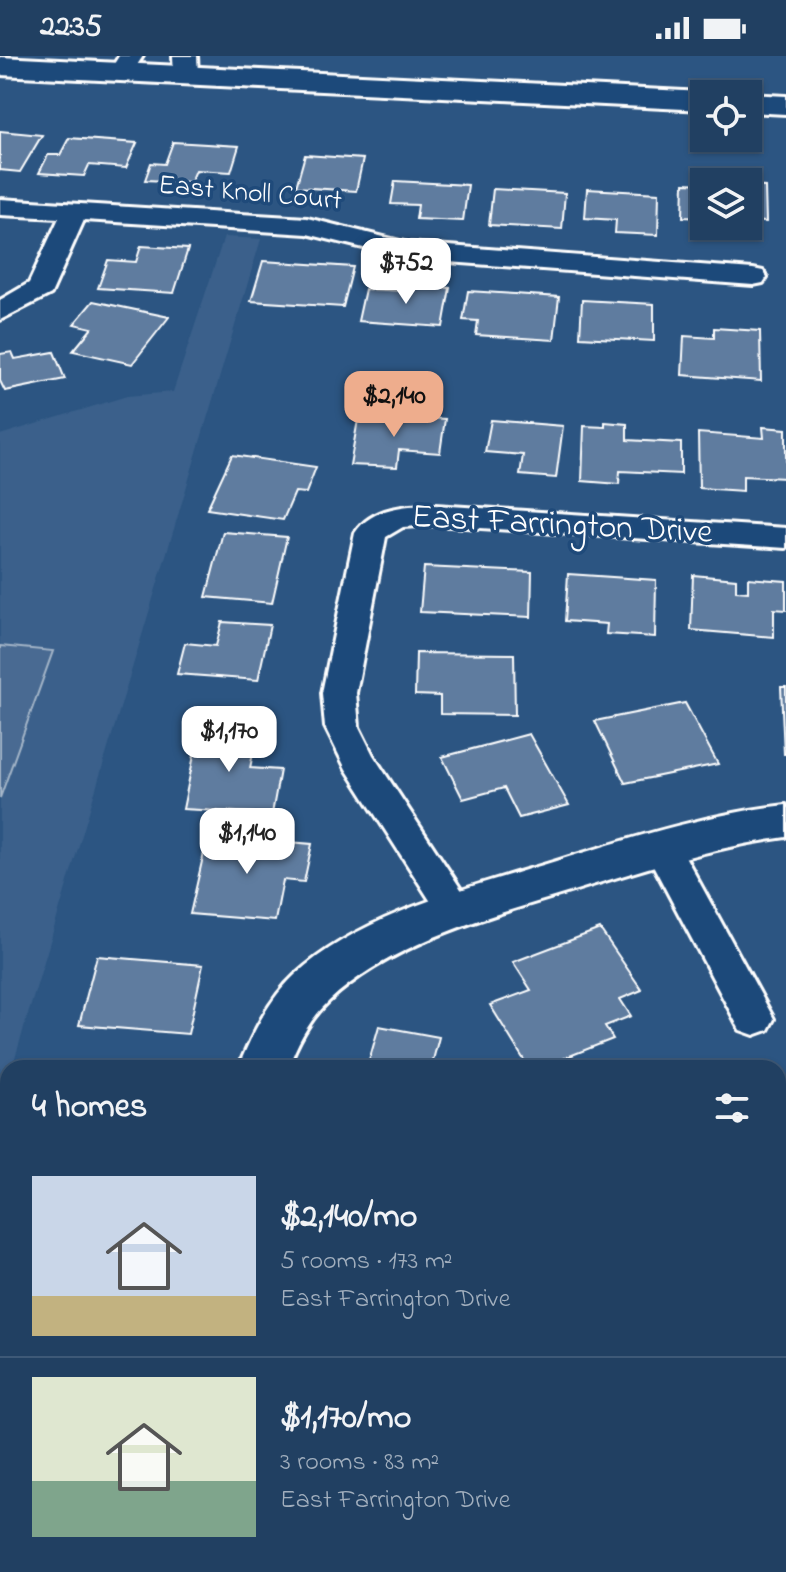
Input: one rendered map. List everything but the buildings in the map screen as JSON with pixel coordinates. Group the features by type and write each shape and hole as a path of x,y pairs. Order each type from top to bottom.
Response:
{"main road":[{"path":"0,66 185,66 690,100"},
{"path":"762,104 786,105"},
{"path":"266,1060 277,1030 321,980 380,943 455,909 661,846 742,825 786,821"}],"street":[{"name":"East Knoll Court","path":"0,207 307,226 408,251 753,277"},
{"path":"0,312 41,288 74,213"},
{"name":"East Farrington Drive","path":"455,909 358,760 342,727 339,693 371,533 384,521 435,515 786,538"},
{"path":"661,846 754,1019"}],"shaded area":[{"path":"224,237 261,239 14,1060 0,1060 0,435 127,396 173,392"},
{"path":"0,646 53,651 0,798"}]}
